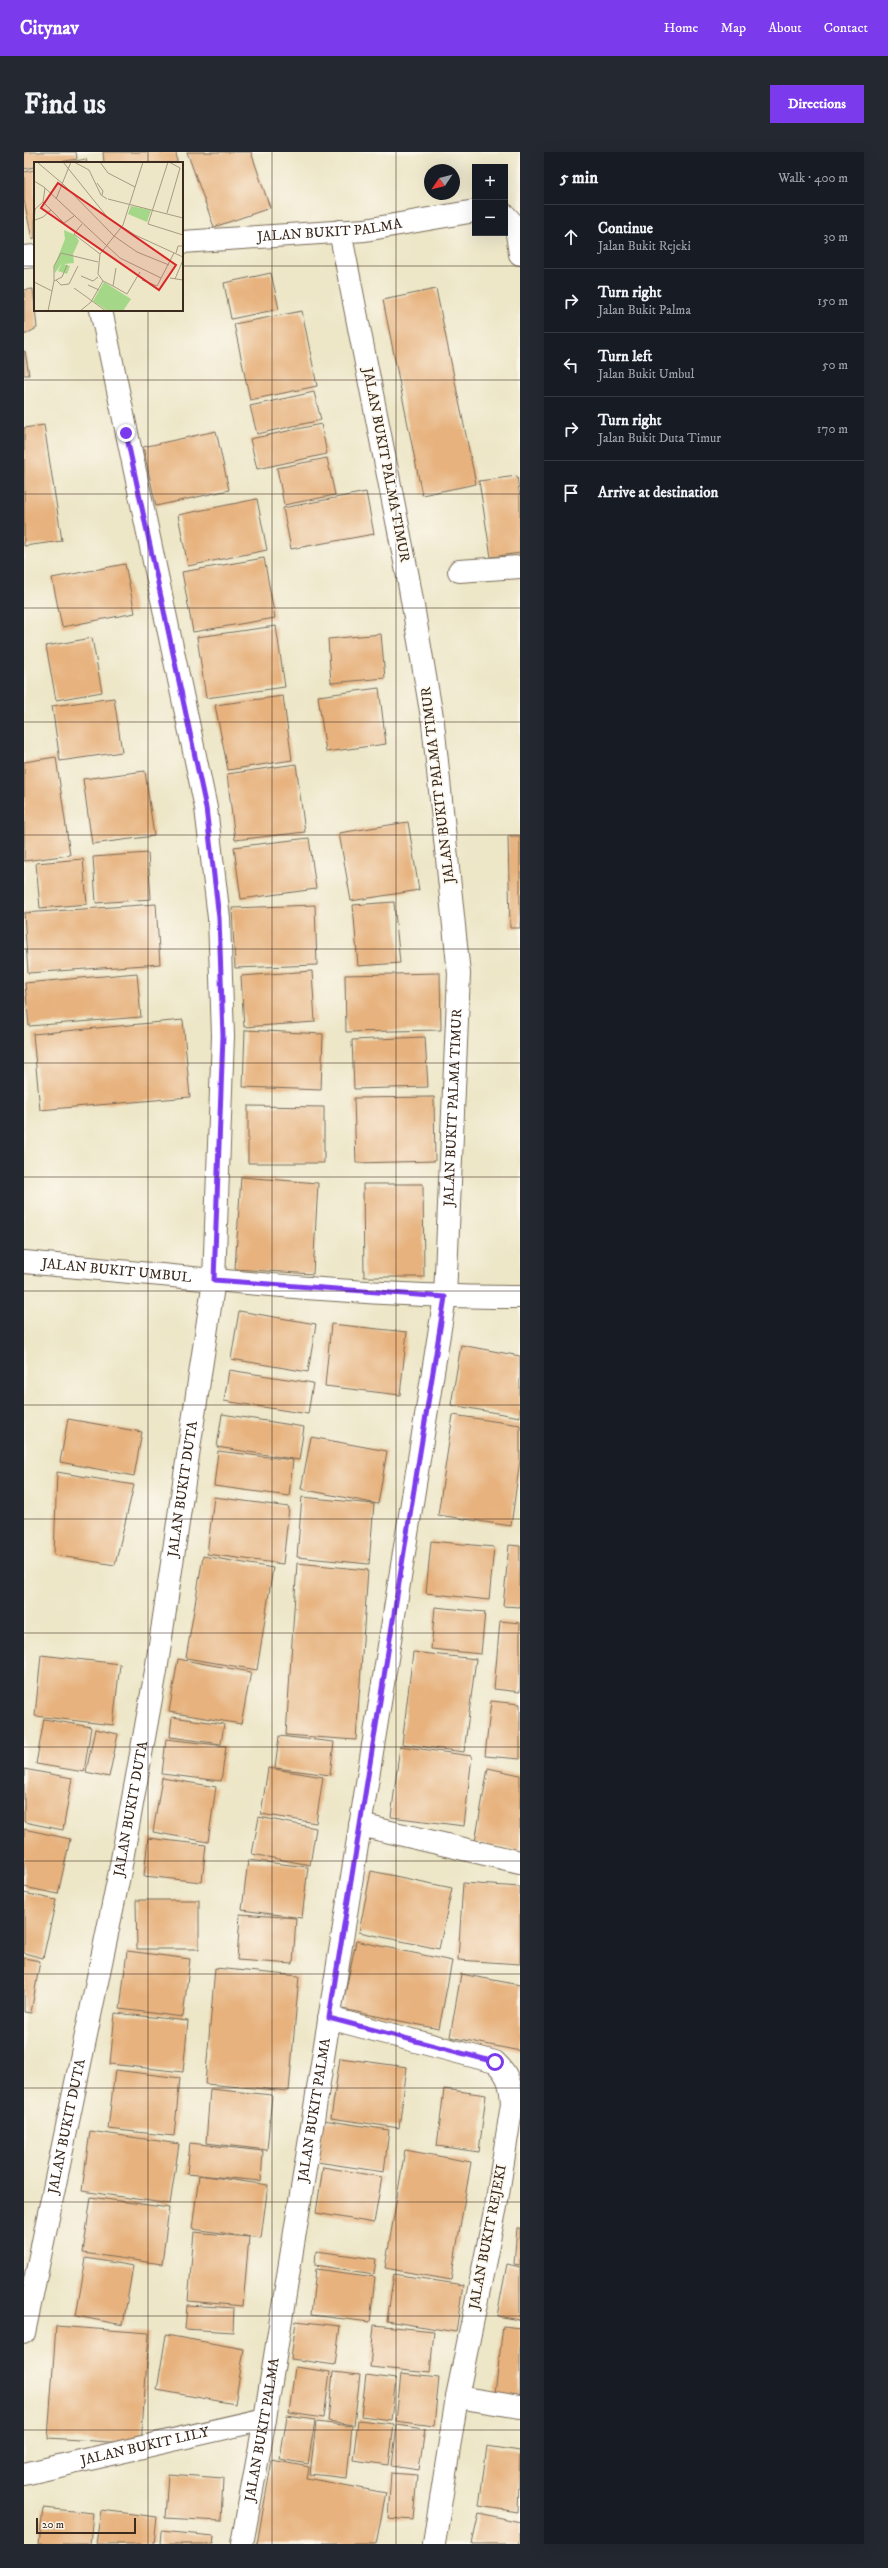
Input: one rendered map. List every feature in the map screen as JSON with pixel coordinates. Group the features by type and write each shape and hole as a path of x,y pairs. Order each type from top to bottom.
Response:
{"street":[{"name":"JALAN BUKIT PALMA","path":"183,242 365,230 472,212"},
{"path":"508,218 516,227 520,254"},
{"name":"JALAN BUKIT PALMA TIMUR","path":"340,231 408,577 433,723 459,974 445,1297"},
{"path":"24,258 34,256"},
{"name":"JALAN BUKIT DUTA","path":"24,2334 120,1876 156,1671 214,1280 223,1036 218,910 206,808 100,311"},
{"path":"459,571 520,567"},
{"name":"JALAN BUKIT UMBUL","path":"24,1262 214,1280 445,1297 520,1297"},
{"name":"JALAN BUKIT PALMA","path":"242,2544 265,2419 445,1297"},
{"path":"360,1825 520,1862"},
{"name":"JALAN BUKIT REJEKI","path":"329,2018 495,2062 506,2072 512,2087 512,2104 496,2206 457,2397 434,2544"},
{"path":"457,2397 520,2407"},
{"name":"JALAN BUKIT LILY","path":"24,2474 265,2419"}],"building":[{"path":"24,152 76,152 77,159 60,162 34,162 34,167 24,169"},
{"path":"103,152 176,152 177,162 104,162"},
{"path":"187,152 251,152 270,208 214,227"},
{"path":"86,159 87,162 71,162"},
{"path":"34,170 34,238 32,239 24,200 24,172"},
{"path":"271,273 279,309 231,319 224,283"},
{"path":"33,289 34,311 35,311 37,328 24,335 24,290"},
{"path":"436,289 476,484 422,495 383,300"},
{"path":"302,311 317,386 250,400 234,324"},
{"path":"25,351 29,375 24,375"},
{"path":"314,392 321,420 257,434 250,406"},
{"path":"321,424 327,454 257,469 250,439"},
{"path":"44,425 62,541 24,546 24,428"},
{"path":"216,431 229,490 156,506 143,447"},
{"path":"327,458 335,495 284,505 277,468"},
{"path":"517,476 520,497 520,553 491,557 479,481"},
{"path":"366,492 374,534 291,549 283,508"},
{"path":"257,499 267,550 188,566 178,515"},
{"path":"264,558 275,618 193,632 182,572"},
{"path":"125,564 135,613 62,627 52,578"},
{"path":"276,626 285,687 206,698 197,637"},
{"path":"381,634 385,678 331,683 328,639"},
{"path":"92,638 102,692 56,700 46,646"},
{"path":"379,688 386,744 326,752 318,696"},
{"path":"283,696 292,760 228,770 215,705"},
{"path":"114,698 122,752 60,761 52,706"},
{"path":"56,757 70,855 24,861 24,762"},
{"path":"296,764 305,832 235,840 227,774"},
{"path":"145,771 154,836 92,844 83,779"},
{"path":"408,822 419,890 351,901 339,833"},
{"path":"508,836 520,836 520,928 510,928"},
{"path":"309,838 316,889 241,899 234,847"},
{"path":"148,853 151,899 96,903 93,857"},
{"path":"83,859 87,904 40,908 36,863"},
{"path":"394,902 400,963 358,966 353,905"},
{"path":"156,904 160,964 28,973 24,913"},
{"path":"315,905 317,965 235,968 232,908"},
{"path":"312,971 315,1022 244,1027 241,976"},
{"path":"137,973 141,1017 29,1026 25,983"},
{"path":"440,973 441,1030 346,1032 345,975"},
{"path":"183,1020 190,1097 40,1110 33,1034"},
{"path":"245,1030 323,1034 321,1090 243,1087"},
{"path":"425,1037 428,1087 354,1089 352,1040"},
{"path":"434,1097 435,1161 356,1163 354,1098"},
{"path":"248,1106 324,1107 324,1163 248,1163"},
{"path":"241,1177 318,1183 313,1274 235,1269"},
{"path":"363,1184 423,1184 424,1277 364,1277"},
{"path":"239,1311 316,1324 308,1372 231,1359"},
{"path":"331,1324 407,1332 400,1395 325,1386"},
{"path":"461,1345 520,1356 520,1417 451,1405"},
{"path":"229,1370 313,1383 308,1414 224,1401"},
{"path":"222,1414 304,1427 299,1460 217,1447"},
{"path":"453,1415 520,1425 520,1460 511,1526 438,1515"},
{"path":"68,1419 142,1432 134,1476 60,1462"},
{"path":"311,1437 387,1451 378,1504 301,1489"},
{"path":"218,1451 293,1460 289,1496 214,1486"},
{"path":"57,1472 134,1485 115,1565 54,1555"},
{"path":"214,1497 289,1507 283,1564 207,1554"},
{"path":"302,1497 374,1504 369,1564 297,1557"},
{"path":"431,1541 494,1547 489,1600 426,1593"},
{"path":"509,1545 520,1546 520,1607 503,1606"},
{"path":"203,1556 273,1568 257,1670 186,1658"},
{"path":"297,1563 368,1570 356,1740 286,1735"},
{"path":"435,1607 485,1612 481,1654 431,1649"},
{"path":"500,1621 520,1623 520,1692 494,1689"},
{"path":"413,1652 476,1659 464,1752 402,1744"},
{"path":"41,1655 120,1664 113,1725 35,1716"},
{"path":"178,1659 251,1672 241,1724 169,1712"},
{"path":"491,1701 520,1704 520,1759 485,1756"},
{"path":"172,1717 224,1724 221,1744 170,1737"},
{"path":"44,1719 91,1727 84,1772 36,1764"},
{"path":"95,1729 118,1734 109,1777 86,1772"},
{"path":"279,1736 334,1742 330,1775 275,1768"},
{"path":"166,1739 226,1746 221,1781 162,1774"},
{"path":"400,1746 472,1756 464,1826 391,1817"},
{"path":"268,1768 323,1777 316,1823 261,1814"},
{"path":"488,1768 520,1775 520,1851 475,1842"},
{"path":"24,1769 72,1778 63,1830 24,1822"},
{"path":"162,1778 216,1787 208,1842 153,1832"},
{"path":"259,1817 316,1828 310,1865 252,1854"},
{"path":"24,1829 70,1839 58,1894 24,1887"},
{"path":"148,1838 206,1845 202,1882 144,1876"},
{"path":"248,1860 308,1867 302,1918 242,1910"},
{"path":"371,1871 452,1888 439,1949 359,1932"},
{"path":"463,1883 520,1887 520,1964 458,1960"},
{"path":"24,1893 56,1900 43,1958 24,1953"},
{"path":"136,1900 199,1900 199,1949 137,1949"},
{"path":"240,1914 296,1918 293,1964 237,1960"},
{"path":"356,1941 452,1961 439,2029 342,2009"},
{"path":"127,1951 190,1959 183,2017 120,2009"},
{"path":"24,1958 40,1961 31,2013 24,2012"},
{"path":"215,1968 299,1976 289,2091 205,2084"},
{"path":"461,1974 520,1985 520,2051 450,2037"},
{"path":"115,2013 188,2021 183,2072 110,2064"},
{"path":"340,2058 407,2067 399,2128 331,2118"},
{"path":"115,2070 180,2078 174,2136 108,2129"},
{"path":"210,2089 272,2095 267,2150 206,2143"},
{"path":"444,2089 486,2095 479,2152 437,2146"},
{"path":"323,2120 389,2130 384,2172 317,2162"},
{"path":"90,2131 179,2144 170,2204 82,2191"},
{"path":"190,2143 263,2151 261,2181 187,2174"},
{"path":"405,2150 471,2162 451,2280 385,2268"},
{"path":"323,2167 382,2177 374,2223 316,2213"},
{"path":"199,2175 268,2185 261,2238 192,2229"},
{"path":"91,2197 169,2208 162,2264 83,2253"},
{"path":"517,2228 520,2228 520,2265 514,2264"},
{"path":"194,2232 249,2237 243,2306 188,2301"},
{"path":"316,2251 376,2259 374,2274 315,2265"},
{"path":"86,2258 133,2266 123,2325 76,2316"},
{"path":"507,2264 520,2267 520,2320 497,2316"},
{"path":"316,2269 375,2277 370,2322 311,2315"},
{"path":"394,2274 463,2285 456,2332 387,2321"},
{"path":"187,2305 234,2308 233,2332 185,2329"},
{"path":"296,2321 340,2326 335,2365 291,2359"},
{"path":"374,2325 434,2331 430,2373 370,2367"},
{"path":"56,2326 149,2333 141,2444 48,2438"},
{"path":"503,2326 520,2328 520,2397 495,2394"},
{"path":"166,2335 244,2349 235,2404 157,2390"},
{"path":"295,2367 330,2372 324,2418 289,2413"},
{"path":"333,2372 360,2375 354,2425 328,2421"},
{"path":"401,2374 439,2378 434,2426 396,2421"},
{"path":"366,2375 396,2379 391,2420 361,2416"},
{"path":"287,2416 315,2420 308,2464 280,2459"},
{"path":"358,2420 394,2424 389,2465 353,2460"},
{"path":"316,2422 352,2426 347,2478 310,2474"},
{"path":"397,2425 425,2429 419,2470 392,2466"},
{"path":"487,2446 520,2451 518,2512 479,2506"},
{"path":"272,2460 309,2467 307,2478 386,2493 376,2544 257,2544"},
{"path":"391,2473 417,2475 413,2520 388,2518"},
{"path":"168,2474 223,2478 221,2521 165,2518"},
{"path":"43,2508 93,2513 90,2544 39,2544"},
{"path":"101,2510 157,2517 154,2544 96,2544"},
{"path":"479,2513 520,2522 520,2544 472,2544"},
{"path":"161,2531 214,2536 213,2544 160,2544"}],"route":[{"path":"126,433 206,808 219,918 223,1036 214,1280 445,1297 329,2018 495,2062"}]}
